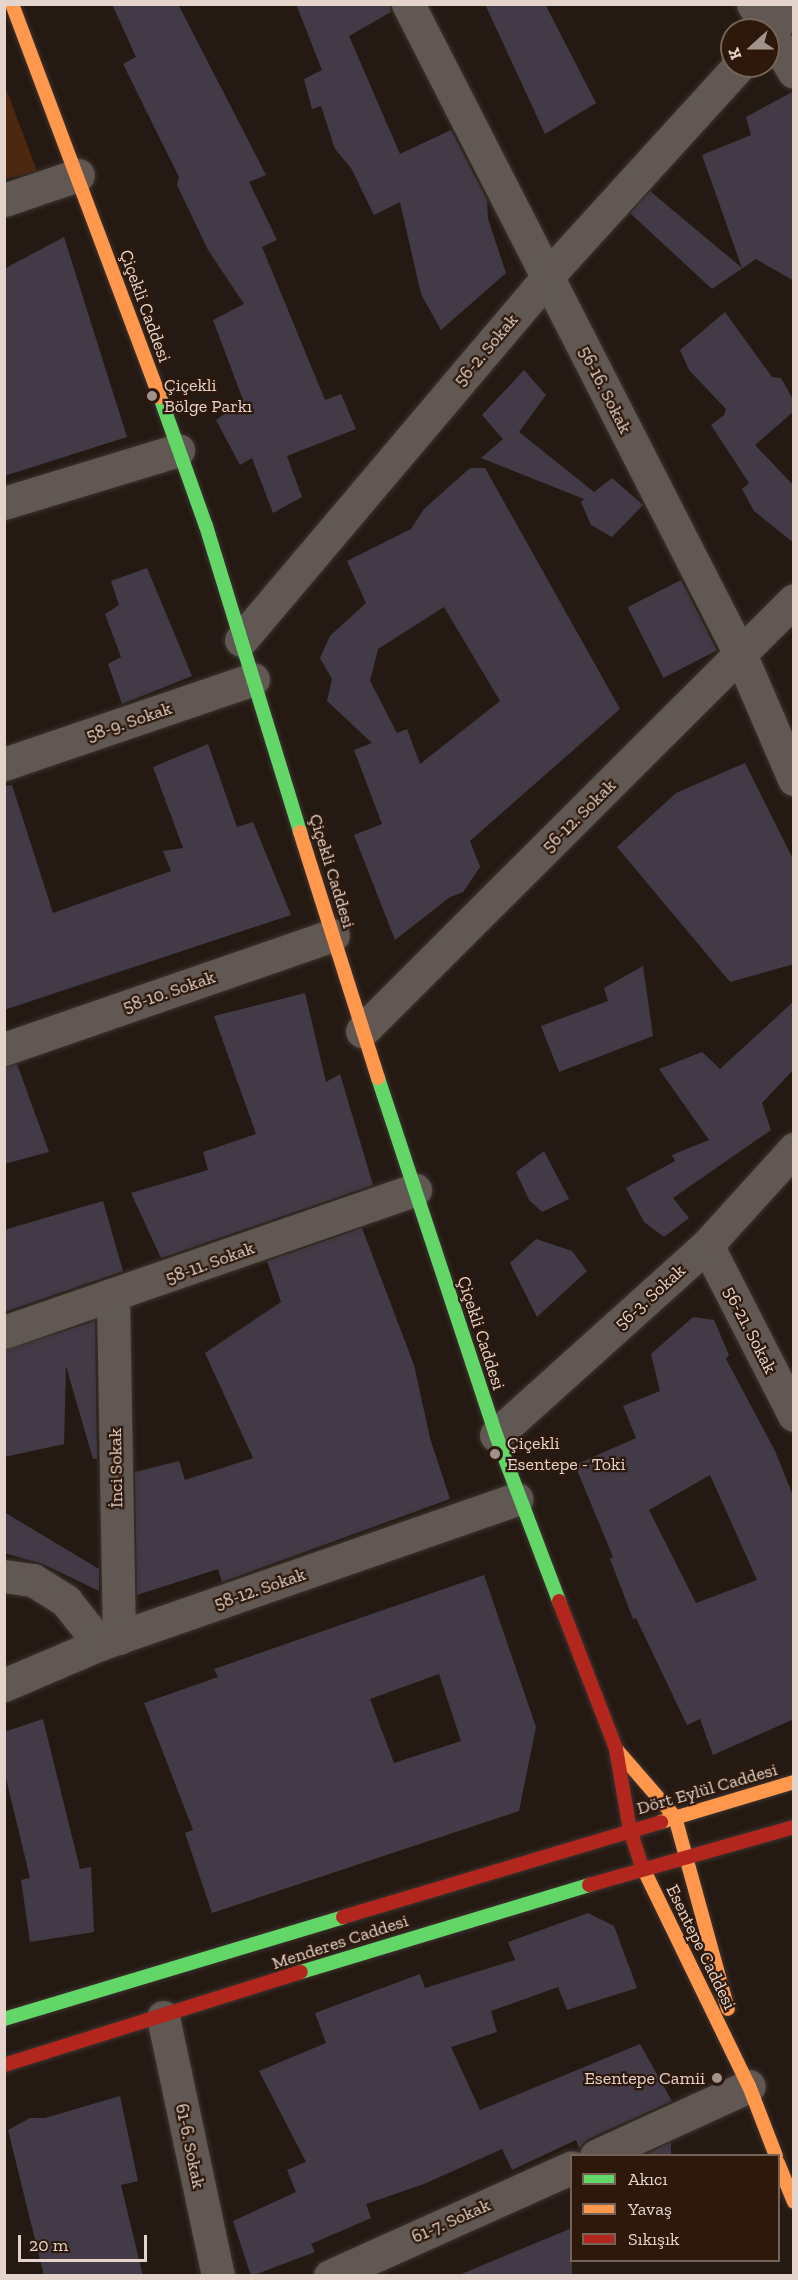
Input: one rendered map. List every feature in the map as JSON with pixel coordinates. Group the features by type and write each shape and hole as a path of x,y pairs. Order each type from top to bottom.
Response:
{"street":[{"name":"Çiçekli Caddesi","path":"12,4 78,175 178,450 241,640 362,1031 496,1435 518,1499 615,1749"},
{"name":"56-16. Sokak","path":"408,4 741,656 794,779"},
{"path":"753,4 760,18"},
{"path":"780,20 793,4"},
{"path":"780,51 794,72"},
{"name":"56-2. Sokak","path":"241,640 547,278 728,78"},
{"path":"4,200 78,175"},
{"path":"4,503 178,450"},
{"name":"56-12. Sokak","path":"362,1031 741,656 794,600"},
{"name":"58-9. Sokak","path":"4,764 253,679"},
{"name":"58-10. Sokak","path":"4,1049 333,935"},
{"name":"56-3. Sokak","path":"496,1435 707,1245 794,1149"},
{"name":"58-11. Sokak","path":"4,1332 113,1297 415,1190"},
{"name":"56-21. Sokak","path":"707,1245 794,1415"},
{"name":"İnci Sokak","path":"109,1641 113,1297"},
{"name":"58-12. Sokak","path":"4,1685 109,1641 518,1499"},
{"path":"4,1576 33,1580 66,1600 109,1641"},
{"path":"600,2154 749,2086 675,1817 615,1749"},
{"name":"Esentepe Caddesi","path":"615,1749 630,1830 644,1871 749,2086 775,2154"},
{"name":"Dört Eylül Caddesi","path":"630,1830 794,1782"},
{"path":"687,1859 794,1827"},
{"name":"Menderes Caddesi","path":"4,2019 630,1830"},
{"name":"Menderes Caddesi","path":"4,2065 477,1917 687,1859"},
{"name":"61-6. Sokak","path":"163,2017 218,2276"},
{"name":"61-7. Sokak","path":"330,2276 570,2168"},
{"path":"780,2168 794,2202"}],"shaded area":[{"path":"5,86 37,171 4,179"}],"building":[{"path":"112,4 178,4 266,175 249,182 277,240 262,247 325,400 341,394 356,429 287,456 302,497 273,513 252,458 240,465 216,420 243,400 213,320 244,304 208,250 177,185 179,177 123,64 136,57"},
{"path":"296,4 390,4 391,12 349,36 400,154 451,130 487,200 488,219 506,273 441,330 421,294 400,202 374,215 351,168 335,149 321,106 312,109 304,79 322,70"},
{"path":"485,4 545,4 596,103 545,134"},
{"path":"794,91 794,281 756,259 712,289 630,213 650,191 742,268 702,155 751,135 746,117"},
{"path":"64,237 127,437 4,476 4,269"},
{"path":"725,312 772,377 781,378 794,401 794,411 755,445 794,486 794,543 754,511 742,489 749,483 711,425 724,415 726,409 689,370 680,350"},
{"path":"524,370 546,395 519,432 594,492 612,478 643,505 612,537 591,525 581,502 584,499 481,458 503,439 482,415"},
{"path":"470,468 485,468 620,709 470,841 480,867 463,892 450,897 395,940 354,835 382,824 354,750 372,743 327,701 332,679 320,658 330,636 366,603 347,561 411,529 424,509","holes":["444,607 500,701 420,764 407,729 397,733 370,681 378,649"]},
{"path":"147,568 192,676 122,704 108,664 121,657 105,614 119,605 111,581"},
{"path":"681,580 717,650 663,678 628,607"},
{"path":"208,744 237,827 253,822 291,915 4,1010 4,786 12,785 53,913 171,871 163,851 183,848 153,767"},
{"path":"745,763 794,861 794,964 730,982 617,847 676,793"},
{"path":"643,966 653,1036 559,1072 541,1026 608,1001 604,988"},
{"path":"305,993 326,1082 340,1074 373,1185 161,1258 131,1193 208,1170 203,1152 256,1134 214,1016"},
{"path":"794,1001 794,1069 762,1103 771,1130 673,1198 689,1218 664,1237 644,1222 626,1188 675,1161 672,1155 709,1140 659,1069 702,1052 720,1069"},
{"path":"17,1064 49,1152 4,1164 4,1067"},
{"path":"544,1151 569,1199 542,1212 529,1200 516,1172"},
{"path":"103,1201 123,1271 4,1312 4,1230"},
{"path":"362,1228 414,1365 430,1438 450,1499 222,1582 218,1569 137,1595 135,1472 179,1461 185,1480 253,1458 205,1353 281,1302 267,1261"},
{"path":"536,1239 572,1251 587,1271 537,1317 510,1263"},
{"path":"693,1317 714,1320 729,1355 726,1359 775,1451 794,1498 794,1719 713,1755 700,1719 687,1725 636,1618 633,1619 610,1559 613,1557 575,1465 636,1438 623,1406 660,1391 651,1354","holes":["710,1475 757,1580 696,1603 649,1510"]},
{"path":"95,1321 97,1459 93,1459 66,1366 64,1444 4,1457 4,1350"},
{"path":"4,1512 99,1569 99,1591 43,1564 4,1553"},
{"path":"484,1575 536,1727 519,1811 212,1913 185,1833 193,1830 144,1703 218,1677 214,1669","holes":["439,1674 461,1741 394,1763 370,1699"]},
{"path":"43,1719 80,1869 91,1867 94,1932 30,1942 21,1880 30,1878 4,1770 4,1732"},
{"path":"588,1913 614,1926 637,1988 567,2010 558,1987 491,2011 497,2032 451,2047 480,2110 640,2044 672,2101 588,2139 579,2148 576,2140 512,2170 502,2149 424,2184 366,2204 371,2218 311,2244 315,2252 251,2276 233,2221 296,2192 287,2170 306,2162 259,2071 326,2043 315,2013 420,1974 425,1988 515,1960 508,1942"},
{"path":"120,2096 138,2181 121,2185 143,2276 44,2276 8,2130 30,2118 45,2118"},
{"path":"671,2142 671,2154 646,2154"},
{"path":"570,2229 572,2276 459,2275"}],"traffic: fast":[{"path":"160,397 206,526 300,832"},
{"path":"378,1078 496,1435 559,1601"},
{"path":"301,1972 589,1885"},
{"path":"4,2019 343,1917"}],"traffic: slow":[{"path":"12,4 160,397"},
{"path":"300,832 378,1078"},
{"path":"617,1750 675,1817 728,2009"},
{"path":"661,1822 794,1782"},
{"path":"642,1866 749,2086 775,2154"},
{"path":"780,2168 794,2202"}],"traffic: jam":[{"path":"559,1601 616,1749 630,1830 642,1866"},
{"path":"343,1917 661,1822"},
{"path":"589,1885 794,1827"},
{"path":"4,2065 301,1972"}],"place":[{"name":"Çiçekli Bölge Parkı","path":"152,396"},
{"name":"Çiçekli Esentepe - Toki","path":"495,1454"},
{"name":"Esentepe Camii","path":"717,2078"}]}
